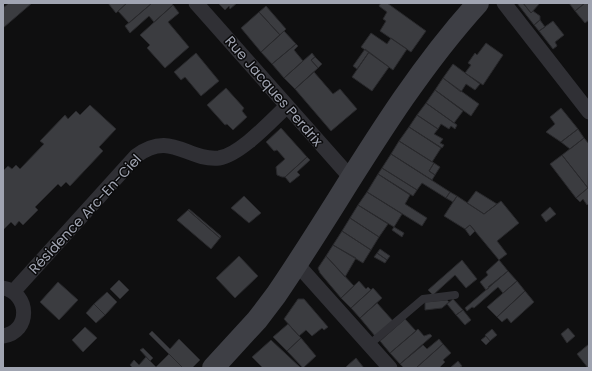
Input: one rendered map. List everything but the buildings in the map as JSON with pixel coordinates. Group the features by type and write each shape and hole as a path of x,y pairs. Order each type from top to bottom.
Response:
{"main road":[{"path":"213,368 257,320 297,264 416,78 456,27 478,3"}],"street":[{"name":"Rue Jacques Perdrix","path":"196,3 351,178"},
{"path":"504,3 589,112"},
{"name":"Résidence Arc-En-Ciel","path":"3,336 18,329 24,318 25,312 22,300 8,290 136,156 143,151 162,146 211,158 227,156 240,148 287,106"},
{"path":"297,264 390,368"}],"lane":[{"path":"370,344 423,299 455,294"}]}
